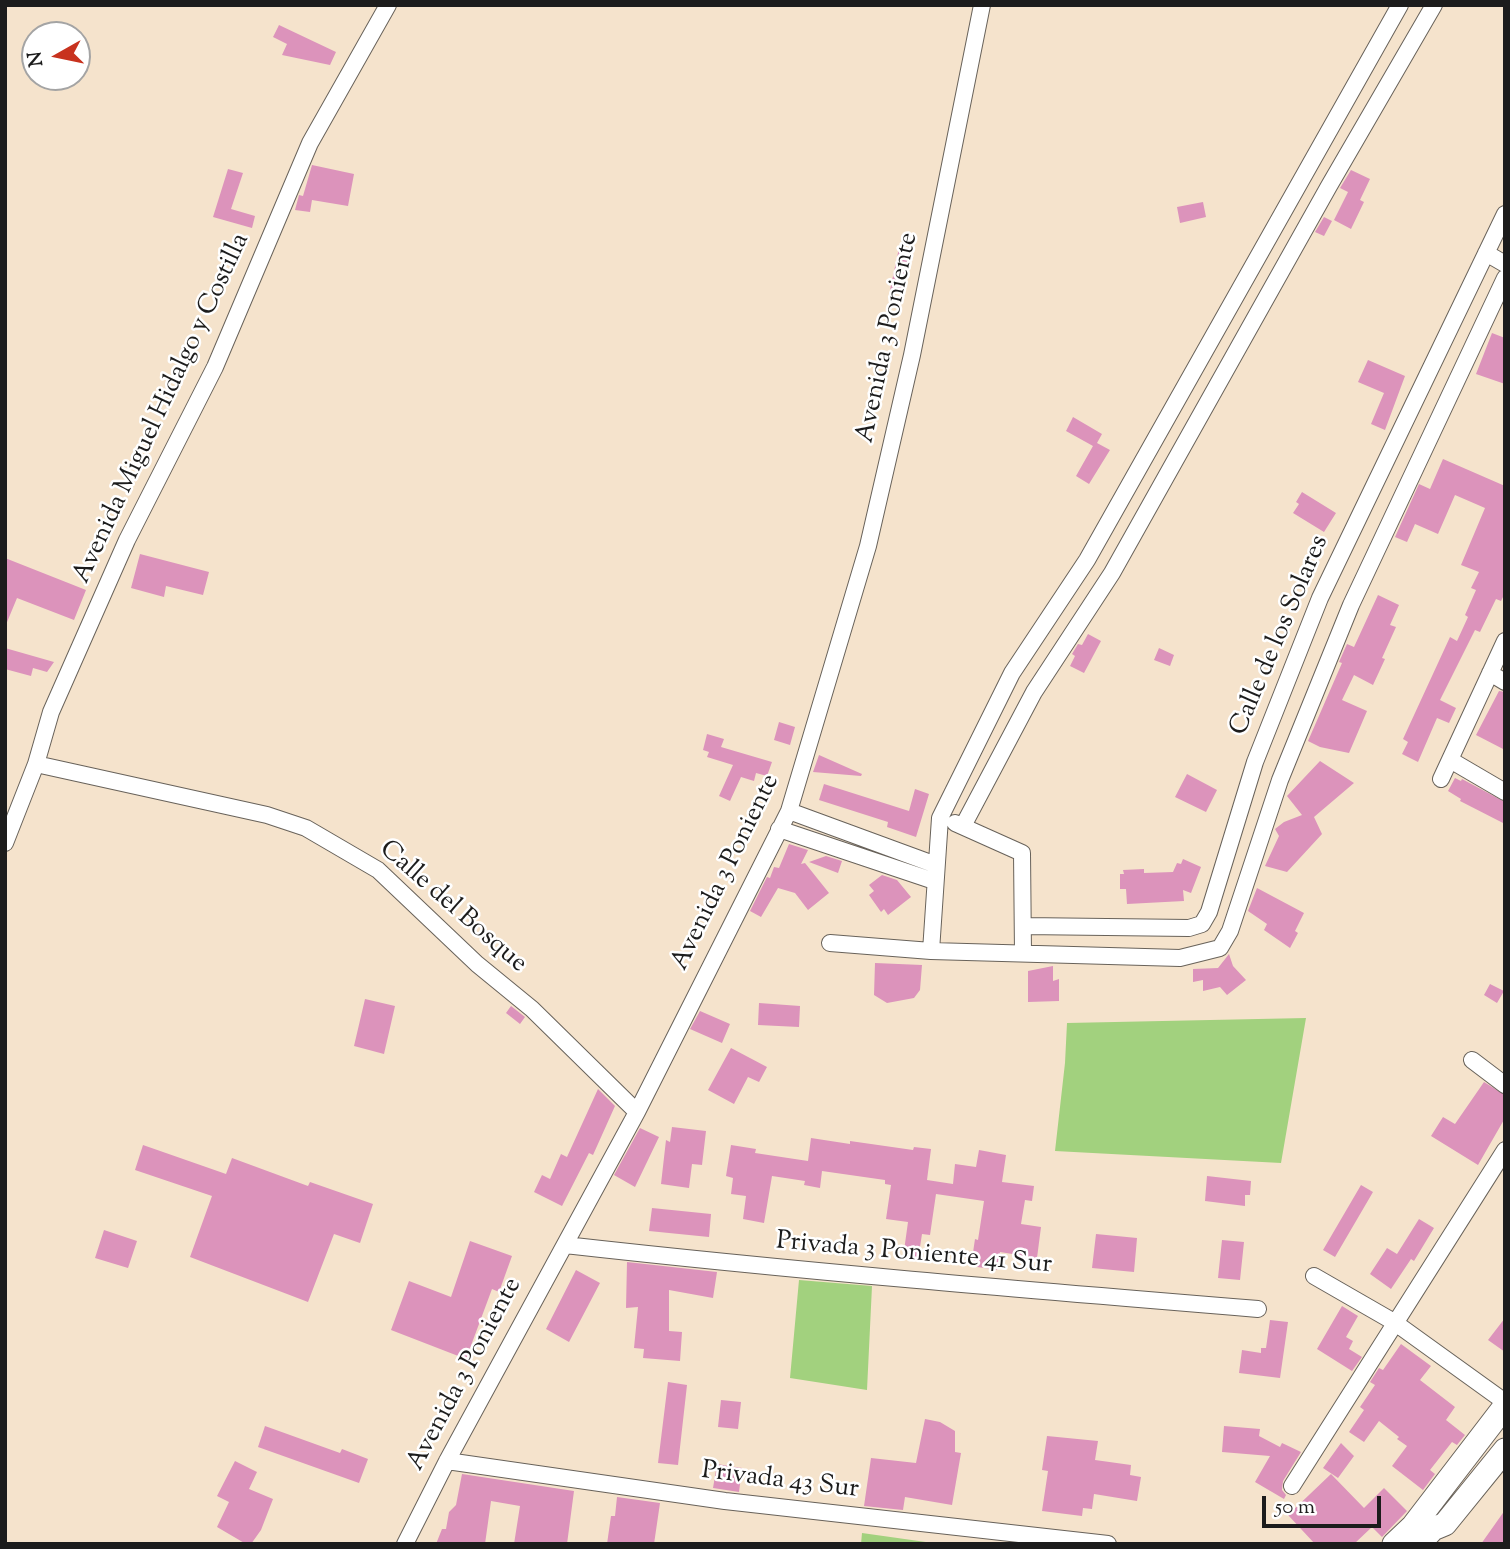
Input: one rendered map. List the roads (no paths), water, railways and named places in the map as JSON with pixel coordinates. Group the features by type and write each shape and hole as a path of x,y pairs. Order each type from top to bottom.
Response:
{"main road":[{"path":"1394,1544 1413,1526 1505,1404"},
{"path":"1419,1544 1433,1529 1440,1534 1505,1450"}],"street":[{"name":"Avenida Miguel Hidalgo y Costilla","path":"5,843 36,764 51,712 127,540 215,367 310,144 388,5"},
{"name":"Avenida 3 Poniente","path":"405,1544 447,1461 637,1112 789,811 867,546 912,355 982,5"},
{"path":"931,951 940,818 1012,673 1087,560 1400,5"},
{"path":"963,826 1034,692 1112,573 1434,5"},
{"path":"1307,171 1329,186"},
{"name":"Calle de los Solares","path":"1024,926 1189,928 1202,924 1209,912 1255,762 1320,598 1505,214"},
{"path":"1486,253 1505,264"},
{"name":"Calle de los Solares","path":"830,943 931,951 1180,958 1220,948 1230,931 1280,780 1351,605 1505,278"},
{"path":"1087,560 1112,573"},
{"path":"1320,598 1351,605"},
{"path":"1441,779 1452,761 1505,641"},
{"path":"1489,673 1505,682"},
{"path":"1452,761 1505,792"},
{"name":"Calle del Bosque","path":"36,764 267,816 306,828 378,870 477,964 532,1009 637,1112"},
{"path":"789,811 935,873"},
{"path":"940,818 1022,853 1023,953"},
{"path":"779,829 935,873"},
{"path":"1472,1060 1505,1085"},
{"path":"1292,1486 1505,1150"},
{"name":"Privada 3 Poniente 41 Sur","path":"565,1245 967,1286 1258,1309"},
{"path":"1314,1276 1394,1322 1505,1404"},
{"name":"Privada 43 Sur","path":"447,1461 725,1501 1108,1544"}]}
